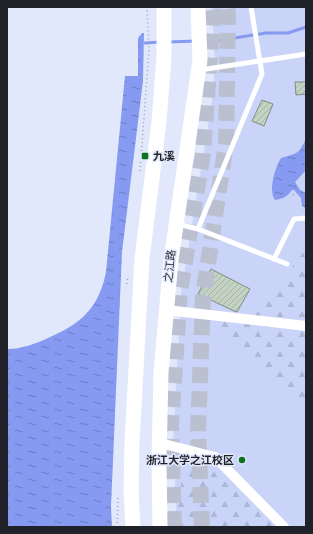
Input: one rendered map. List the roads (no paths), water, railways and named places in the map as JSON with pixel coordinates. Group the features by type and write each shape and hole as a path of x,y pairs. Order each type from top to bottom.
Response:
{"main road":[{"path":"133,527 131,491 132,442 142,259 159,122 164,42 164,7"},
{"name":"之江路","path":"160,527 161,372 175,224 199,70 198,7"}],"street":[{"path":"166,310 306,326"},
{"path":"160,442 215,457 284,527"}],"lane":[{"path":"198,229 262,74 250,7"},
{"path":"199,70 306,54"},
{"path":"274,259 294,219 306,218"},
{"path":"175,224 198,229 288,264"}],"water":[{"path":"142,33 144,33 143,81 122,252 111,507 112,527 7,527 7,349 33,344 60,333 87,313 99,296 106,272 125,76 138,76 138,38"},
{"path":"306,139 306,170 295,182 300,190 306,193 306,208 302,206 301,198 294,190 292,190 285,197 275,200 272,185 281,158 299,151"}],"waterway":[{"name":"九溪","path":"203,41 216,41 266,33 288,33 306,27"},
{"name":"九溪","path":"169,42 196,41"},
{"name":"九溪","path":"145,43 160,42"}],"tunnel":[{"path":"174,527 171,425 180,291 203,154 213,14 212,7"},
{"path":"202,527 198,431 203,296 226,144 227,7"}],"place":[{"name":"九溪","path":"145,156"},
{"name":"浙江大学之江校区","path":"242,460"}]}
